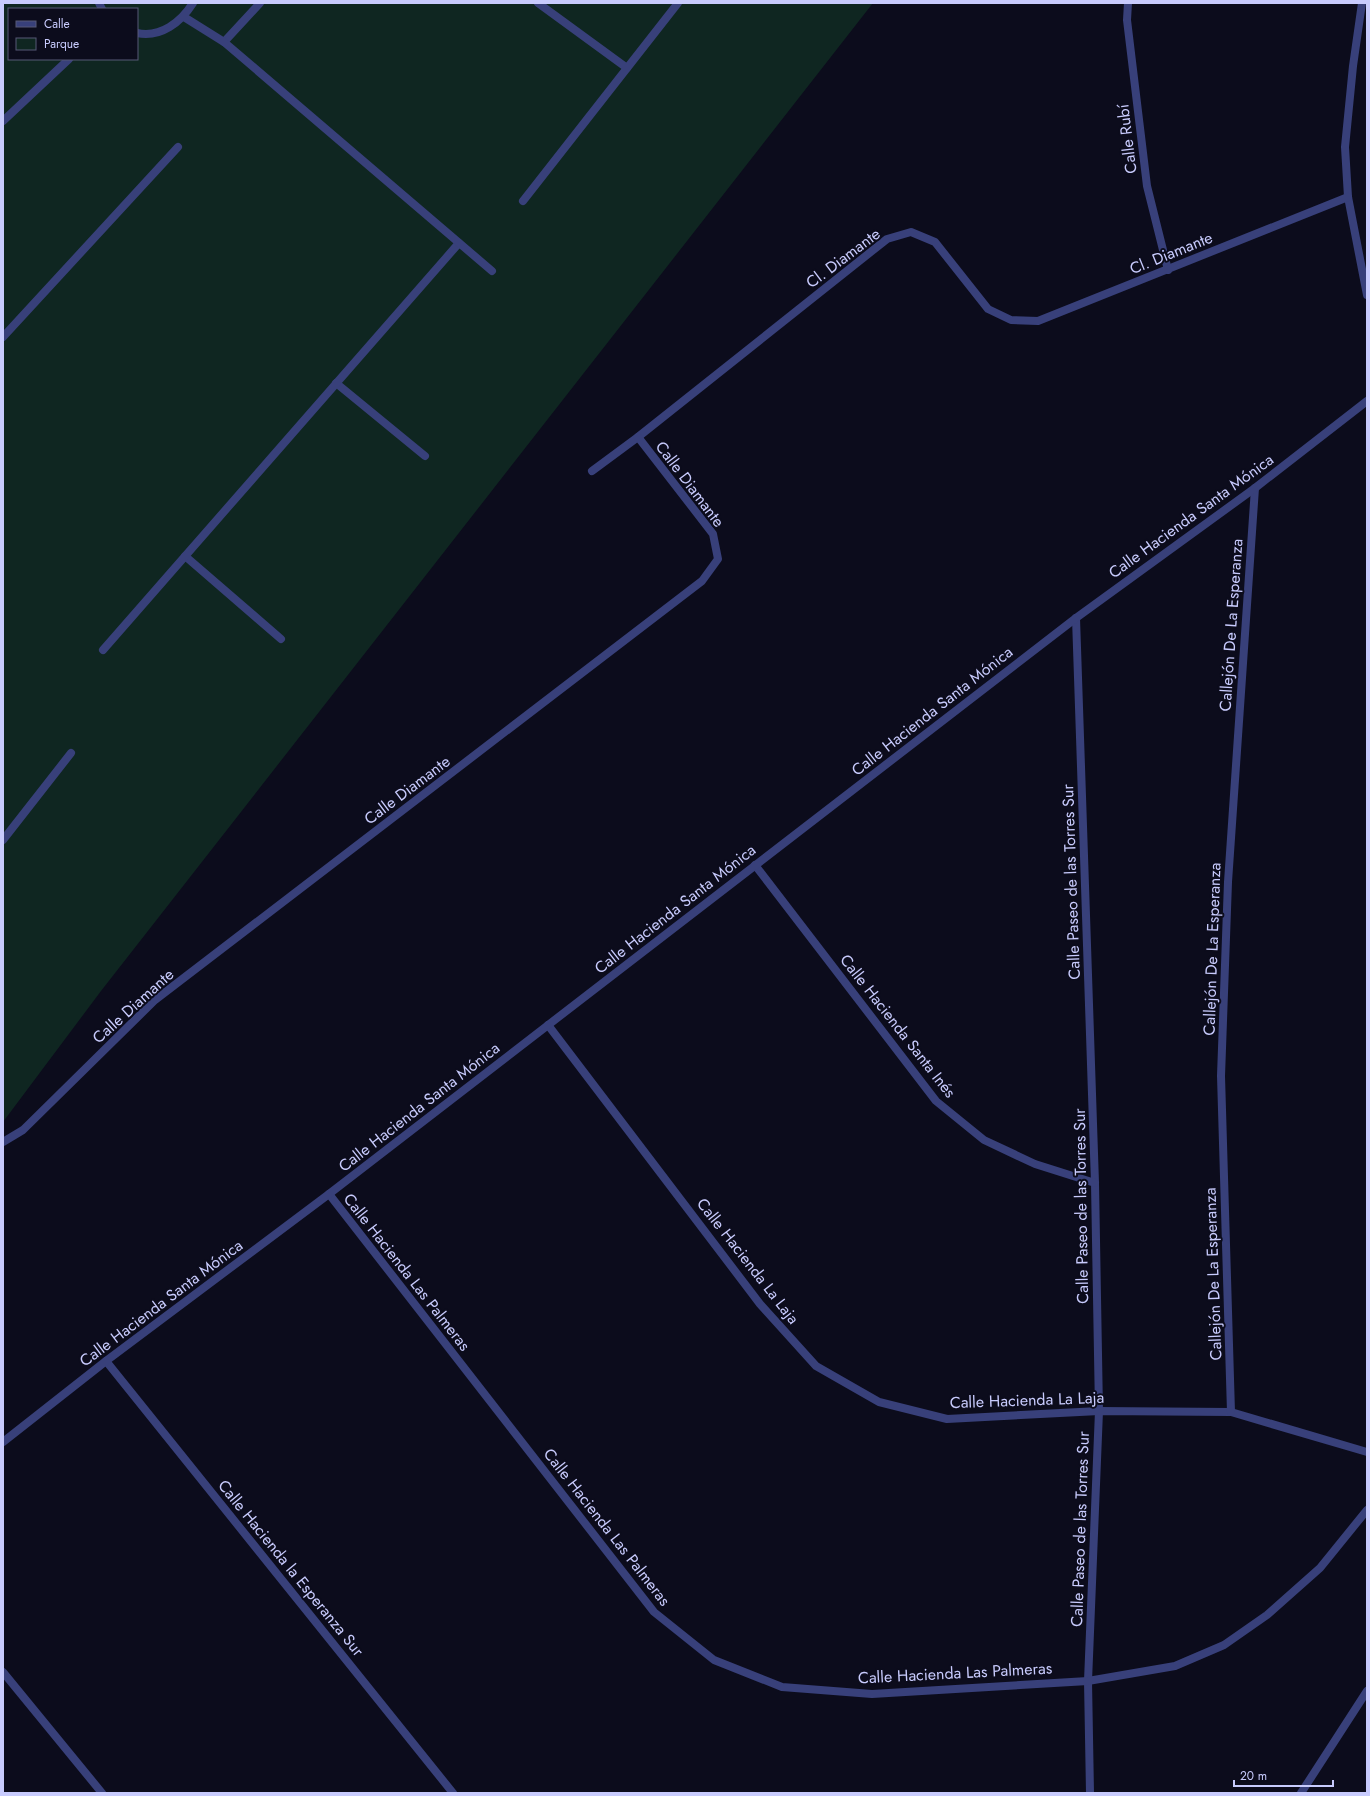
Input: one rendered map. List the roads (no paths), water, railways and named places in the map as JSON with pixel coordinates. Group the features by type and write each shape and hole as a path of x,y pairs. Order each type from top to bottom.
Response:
{"street":[{"path":"138,33 156,33 171,27 184,17 194,3"},
{"path":"224,42 260,3"},
{"path":"538,3 627,68"},
{"path":"523,200 678,3"},
{"name":"Calle Rubí","path":"1128,3 1127,20 1147,186 1168,270"},
{"path":"1362,3 1353,66 1345,147 1348,197 1367,295"},
{"path":"184,17 224,42 492,271"},
{"path":"3,121 68,60"},
{"path":"3,338 178,146"},
{"name":"Cl. Diamante","path":"592,471 638,437 887,239 911,232 935,242 988,309 1010,320 1038,321 1348,197"},
{"path":"103,650 459,243"},
{"path":"336,383 425,456"},
{"name":"Calle Hacienda Santa Mónica","path":"3,1442 106,1361 330,1194 1076,618 1255,488 1367,401"},
{"name":"Calle Diamante","path":"3,1142 23,1130 155,1000 702,581 718,559 713,534 638,437"},
{"name":"Callejón De La Esperanza","path":"1230,1412 1222,1068 1228,882 1255,488"},
{"path":"185,556 281,639"},
{"name":"Calle Paseo de las Torres Sur","path":"1076,618 1095,1183 1099,1411 1088,1681 1090,1793"},
{"path":"3,840 72,753"},
{"name":"Calle Hacienda Santa Inés","path":"755,865 936,1101 984,1140 1034,1164 1095,1183"},
{"name":"Calle Hacienda La Laja","path":"548,1025 760,1304 816,1366 879,1402 948,1419 1099,1411 1230,1412 1367,1452"},
{"name":"Calle Hacienda Las Palmeras","path":"330,1194 654,1612 714,1660 782,1687 872,1694 1088,1681 1175,1666 1224,1645 1267,1615 1320,1568 1367,1510"},
{"name":"Calle Hacienda la Esperanza Sur","path":"106,1361 453,1793"},
{"path":"3,1672 102,1793"},
{"path":"1301,1793 1367,1691"}]}
